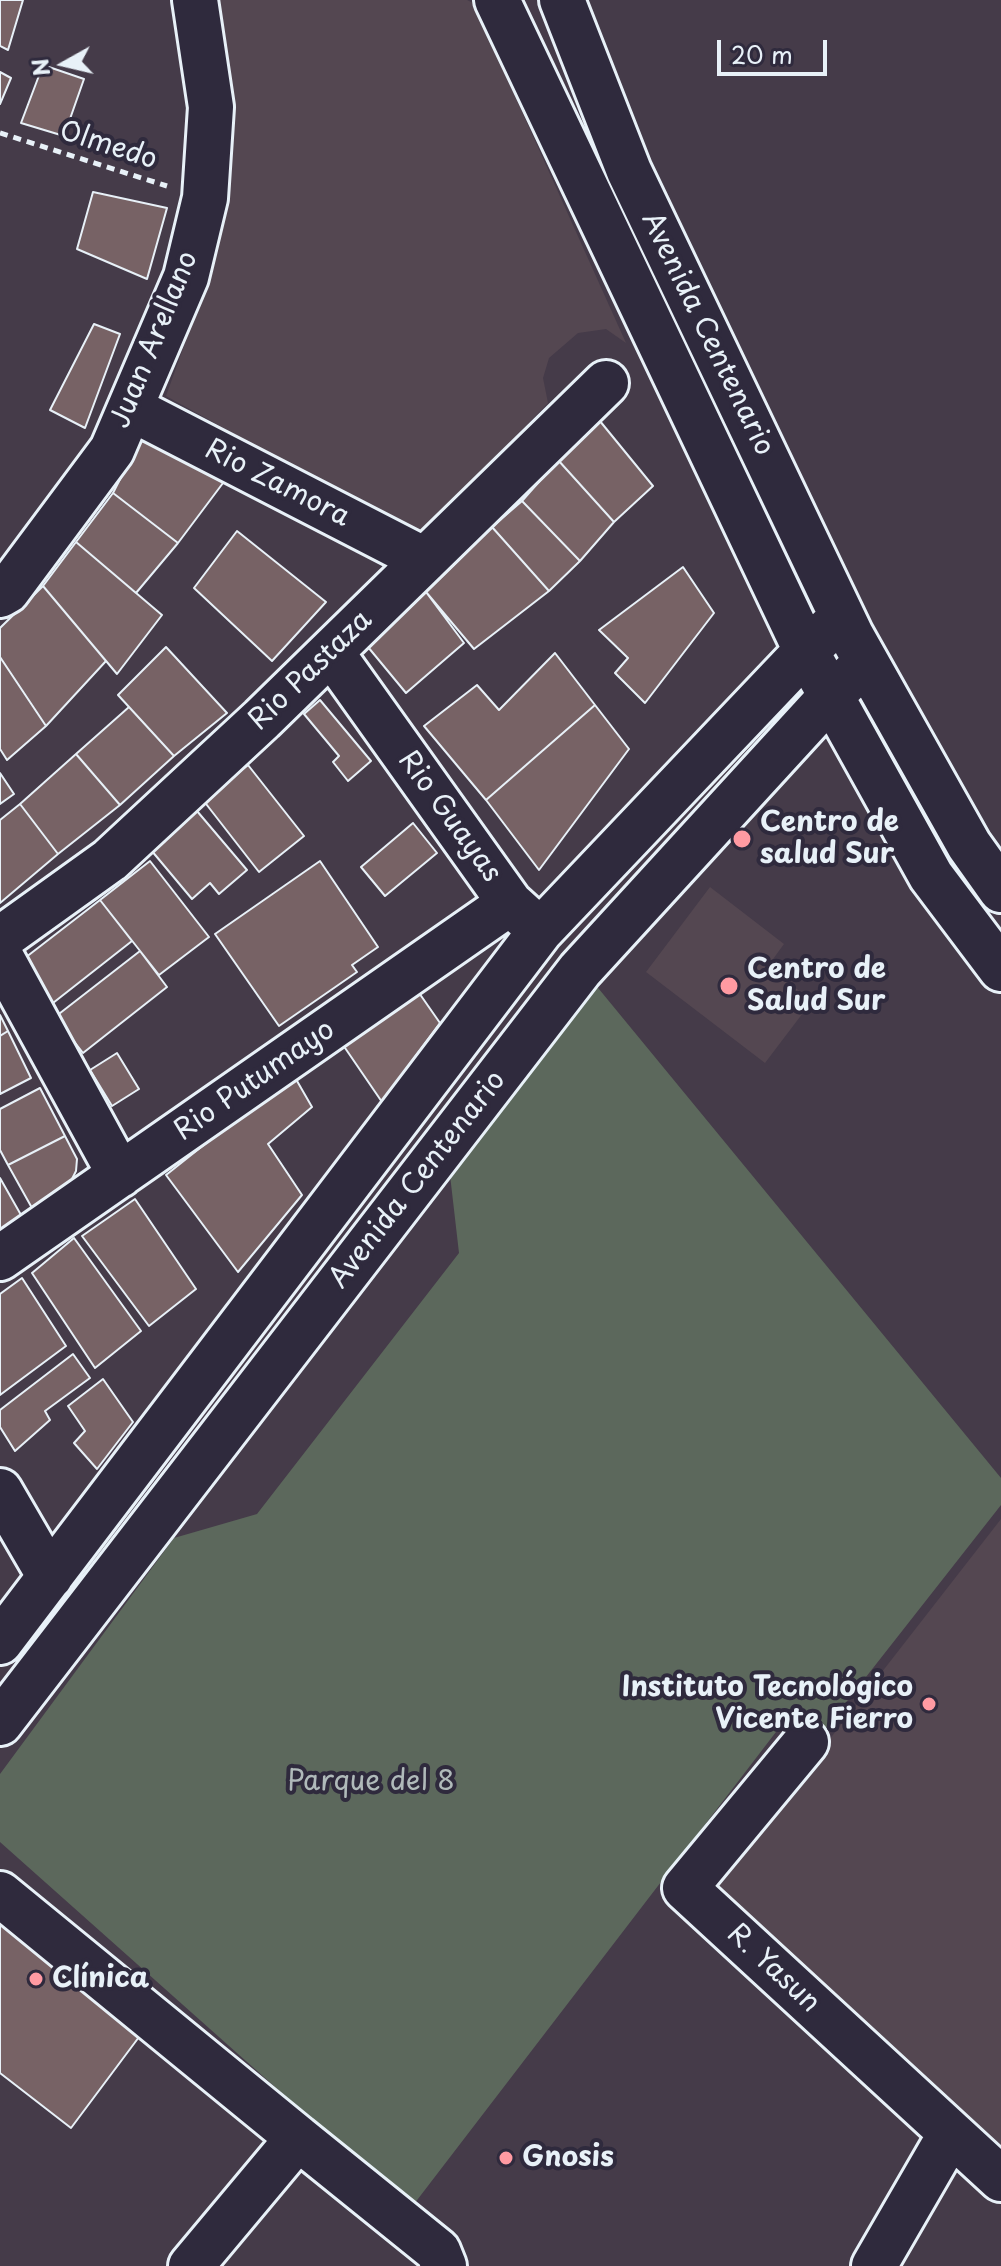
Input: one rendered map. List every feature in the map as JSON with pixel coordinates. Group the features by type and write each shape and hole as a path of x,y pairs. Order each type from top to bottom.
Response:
{"street":[{"name":"Juan Arellano","path":"0,595 7,591 112,450 186,277 205,198 211,107 195,0"},
{"name":"Avenida Centenario","path":"497,0 806,651"},
{"name":"Avenida Centenario","path":"0,1642 526,916 842,617 629,171 562,0"},
{"name":"Rio Pastaza","path":"0,939 110,860 331,652 606,383"},
{"name":"Rio Zamora","path":"130,408 425,560"},
{"path":"842,617 969,845 1001,890"},
{"path":"806,651 931,876 1001,969"},
{"name":"Rio Guayas","path":"331,652 526,916 580,970"},
{"name":"Avenida Centenario","path":"0,1723 580,970 830,697 866,662"},
{"name":"Rio Putumayo","path":"0,1258 120,1175 526,916"},
{"path":"0,955 120,1175"},
{"path":"0,1491 50,1577"},
{"name":"R. Yasun","path":"806,1742 685,1888 1001,2179"},
{"path":"0,1894 438,2251 444,2266"},
{"path":"874,2266 951,2133"},
{"path":"191,2266 298,2138"}],"path":[{"name":"Olmedo","path":"0,133 205,198"}],"shaded area":[{"path":"217,0 467,0 473,3 626,343 606,329 578,333 549,358 543,378 548,403 419,536 166,396 193,321 219,230 231,151 225,35"},
{"name":"Centro de Salud Sur","path":"710,887 784,944 768,966 812,1001 765,1063 646,972"},
{"name":"Instituto Tecnológico Vicente Fierro","path":"1001,1519 1001,2146 713,1889"}],"green space":[{"name":"Parque del 8","path":"594,983 1001,1478 1001,1505 822,1733 789,1715 411,2208 0,1842 0,1774 174,1538 257,1514 459,1253 450,1175"}],"building":[{"path":"0,0 23,0 8,50 0,46"},
{"path":"43,65 84,79 64,136 21,123"},
{"path":"0,72 11,78 0,104"},
{"path":"93,192 167,208 147,279 77,249"},
{"path":"94,324 120,334 85,428 50,410"},
{"path":"595,415 653,486 614,522 558,460"},
{"path":"144,432 229,475 178,543 113,493"},
{"path":"558,460 614,522 580,561 522,501"},
{"path":"113,493 178,543 136,593 76,542"},
{"path":"522,501 580,561 549,591 492,527"},
{"path":"492,527 549,591 474,649 426,592"},
{"path":"237,531 326,602 272,661 194,588"},
{"path":"76,542 162,615 117,674 43,586"},
{"path":"683,567 714,613 645,703 615,673 628,658 599,630"},
{"path":"43,586 106,661 46,726 0,657 0,628"},
{"path":"426,592 464,643 406,693 368,647"},
{"path":"166,647 227,713 174,756 118,695"},
{"path":"555,653 595,705 486,800 424,726 477,685 499,710"},
{"path":"0,657 46,726 7,760 0,749"},
{"path":"320,700 371,761 348,781 333,762 339,756 304,714"},
{"path":"595,705 629,749 539,870 486,800"},
{"path":"129,707 174,756 120,805 76,754"},
{"path":"76,754 120,805 58,854 20,804"},
{"path":"248,765 304,836 259,872 203,800"},
{"path":"0,773 14,794 0,804"},
{"path":"20,804 58,854 0,903 0,820"},
{"path":"197,811 247,870 219,894 210,883 192,899 151,850"},
{"path":"413,823 437,853 385,896 361,867"},
{"path":"150,861 209,937 159,975 100,900"},
{"path":"320,861 378,947 352,965 357,972 279,1026 215,934"},
{"path":"100,900 132,941 53,1003 21,961"},
{"path":"140,951 167,987 83,1053 55,1017"},
{"path":"417,990 440,1023 382,1102 343,1045"},
{"path":"0,1015 8,1031 0,1036"},
{"path":"8,1031 31,1078 0,1094 0,1036"},
{"path":"117,1053 139,1089 112,1106 90,1070"},
{"path":"293,1074 312,1107 268,1144 302,1195 238,1272 166,1175"},
{"path":"40,1088 65,1136 8,1165 0,1150 0,1109"},
{"path":"65,1136 77,1159 76,1171 70,1183 37,1217 8,1165"},
{"path":"0,1178 25,1222 0,1236"},
{"path":"135,1199 196,1289 149,1326 82,1236"},
{"path":"74,1238 141,1331 95,1368 32,1273"},
{"path":"22,1278 66,1346 0,1395 0,1294"},
{"path":"73,1354 90,1378 45,1411 50,1420 15,1451 0,1427 0,1410"},
{"path":"103,1379 133,1422 97,1469 74,1443 85,1431 68,1406"},
{"name":"Clínica","path":"0,1924 142,2033 71,2128 0,2073"}],"place":[{"name":"Centro de salud Sur","path":"742,839"},
{"name":"Centro de Salud Sur","path":"729,986"},
{"name":"Instituto Tecnológico Vicente Fierro","path":"929,1704"},
{"name":"Clínica","path":"36,1979"},
{"name":"Gnosis","path":"506,2158"}]}
